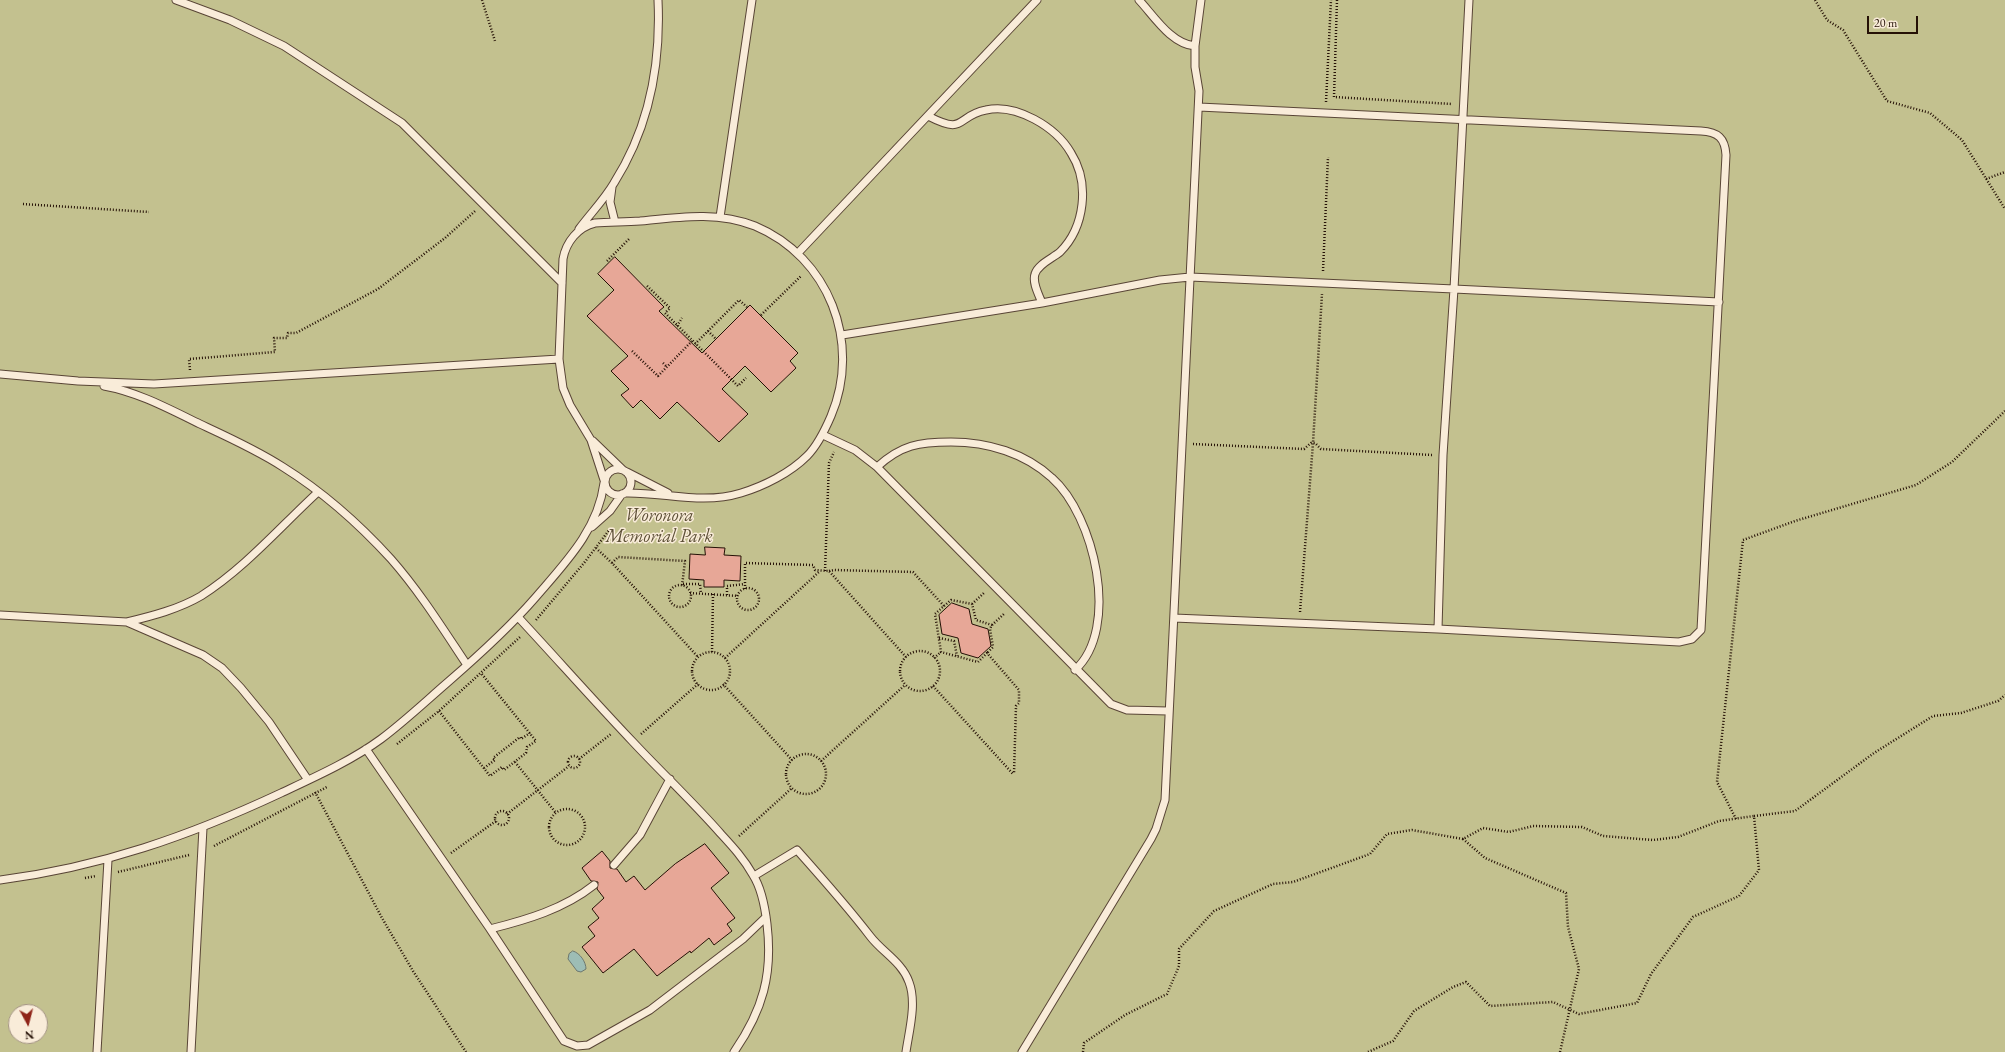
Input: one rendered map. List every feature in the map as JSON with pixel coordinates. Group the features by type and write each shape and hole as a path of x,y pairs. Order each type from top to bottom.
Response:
{"lane":[{"path":"176,0 230,20 284,46 393,116 413,132 562,282"},
{"path":"574,236 589,225 703,216 720,217 756,226 775,236 798,253 829,294 842,335 844,366 835,406 823,435 811,452 801,461 757,488 739,494 718,498 696,499 644,493 614,495 609,492 604,481 588,434 566,396 559,359 564,254 574,236 613,185 632,152 650,101 657,57 658,0"},
{"path":"720,217 752,0"},
{"path":"798,253 1037,0"},
{"path":"1139,0 1176,39 1186,45 1195,46"},
{"path":"1022,1052 1156,829 1165,800 1168,711 1174,618 1199,107 1195,46 1201,0"},
{"path":"1438,629 1443,455 1454,289 1469,0"},
{"path":"1174,618 1438,629 1680,642 1689,641 1699,633 1703,617 1719,302 1726,155 1725,144 1719,136 1712,132 1462,118 1199,107"},
{"path":"928,116 945,125 952,126 986,110 997,109 1012,112 1037,120 1048,127 1072,153 1077,165 1081,183 1081,213 1074,233 1065,246 1039,268 1035,274 1036,288 1042,303"},
{"path":"613,185 610,202 615,222"},
{"path":"842,335 1042,303 1171,278 1190,277 1323,282 1719,302"},
{"path":"0,374 78,381 154,384 559,359"},
{"path":"78,381 120,390 191,419 283,467 318,492 342,512 391,560 422,599 467,665"},
{"path":"0,880 65,870 108,860 156,846 203,828 308,780 366,749 413,713 518,617 560,569 589,530 610,511 631,484 631,479 625,471 588,434"},
{"path":"823,435 855,450 876,467 1105,700 1116,707 1127,710 1168,711"},
{"path":"876,467 894,452 912,445 947,442 969,443 1002,449 1020,457 1037,466 1058,484 1072,503 1088,536 1095,559 1098,582 1098,609 1095,633 1088,654 1075,670"},
{"path":"589,530 597,512 606,474 613,469 625,471 677,497"},
{"path":"0,615 127,622 165,612 201,596 240,566 318,492"},
{"path":"518,617 633,742 670,779 730,844 754,876 762,897 766,917 770,955 766,987 752,1024 734,1052"},
{"path":"127,622 191,649 222,668 254,703 308,780"},
{"path":"366,749 490,929 564,1041 572,1045 582,1046 595,1042 650,1010 743,939 766,917"},
{"path":"614,865 640,835 670,779"},
{"path":"191,1052 203,828"},
{"path":"754,876 797,850 860,921 871,938 902,969 910,983 912,994 906,1052"},
{"path":"97,1052 108,860"},
{"path":"490,929 544,913 574,899 594,886"}],"path":[{"path":"482,0 495,41"},
{"path":"1325,112 1331,0"},
{"path":"1337,0 1334,97 1463,104"},
{"path":"1815,0 1827,20 1843,30 1888,102 1930,113 1962,140 2005,209"},
{"path":"1299,623 1313,443 1323,282 1328,157"},
{"path":"1986,179 2005,172"},
{"path":"197,382 190,371 189,359 275,352 274,338 287,338 288,333 296,333 378,289 445,238 484,202"},
{"path":"23,204 149,212"},
{"path":"607,261 630,238"},
{"path":"761,315 810,267"},
{"path":"647,286 670,308 665,313 738,386 746,378"},
{"path":"695,344 739,300 747,307"},
{"path":"677,326 682,318"},
{"path":"708,332 716,339"},
{"path":"632,351 658,376 692,341"},
{"path":"663,363 667,367"},
{"path":"1736,819 1717,782 1743,540 1795,521 1916,485 1952,462 2005,411"},
{"path":"824,571 829,463 839,442"},
{"path":"1182,443 1304,449 1313,443"},
{"path":"1313,443 1316,443 1321,449 1443,455"},
{"path":"396,744 439,711 529,628 596,548 613,524"},
{"path":"596,548 612,563 698,657"},
{"path":"612,563 618,557 685,561 683,585"},
{"path":"745,588 751,588 757,592 759,597 756,606 751,610 741,608 738,602 738,596 745,588 745,563 813,565 815,570 824,571 913,572 944,606"},
{"path":"725,658 820,570"},
{"path":"829,571 906,657"},
{"path":"683,585 690,593 690,600 683,607 676,607 671,603 668,597 670,590 676,586 683,585 700,584 701,594"},
{"path":"727,595 727,586 745,584"},
{"path":"972,604 992,585"},
{"path":"690,593 738,596"},
{"path":"712,652 713,594"},
{"path":"942,652 935,614 951,600 972,604"},
{"path":"972,604 976,620 992,625"},
{"path":"942,652 978,662 993,647 990,629 992,625 1013,606"},
{"path":"939,638 954,641 957,656"},
{"path":"712,652 725,658 730,670 728,678 723,684 712,689 704,688 698,684 693,678 692,670 698,657 702,654 712,652"},
{"path":"915,652 922,652 934,658 938,663 939,675 933,686 921,691 915,691 905,685 901,678 900,671 901,665 906,657 915,652"},
{"path":"934,658 942,652"},
{"path":"933,686 1014,774 1016,706 1019,703 1019,690 987,653"},
{"path":"439,711 490,776 502,767 504,770 526,753 527,747 536,741 481,673"},
{"path":"633,742 698,684"},
{"path":"723,684 792,760"},
{"path":"821,761 905,685"},
{"path":"1463,839 1483,828 1509,832 1533,826 1582,827 1603,836 1652,840 1678,837 1719,821 1795,811 1874,753 1933,716 1961,713 1998,701 2005,695"},
{"path":"579,759 619,727"},
{"path":"484,768 495,760 493,758 498,754 520,738 521,739 530,733"},
{"path":"807,754 821,761 826,770 826,776 821,788 809,794 797,792 792,788 786,776 787,769 792,760 800,755 807,754"},
{"path":"569,766 568,760 570,757 574,756 579,759"},
{"path":"569,766 572,768 577,768 580,764 579,759"},
{"path":"515,762 556,813"},
{"path":"507,814 569,766"},
{"path":"308,780 398,944 466,1052"},
{"path":"80,879 202,852 271,814 316,793 329,785"},
{"path":"730,844 792,788"},
{"path":"570,809 582,816 586,826 581,840 568,845 554,840 551,836 549,826 552,817 556,813 560,810 570,809"},
{"path":"496,821 495,817 498,813 502,812 507,814"},
{"path":"496,821 499,824 505,824 509,819 507,814"},
{"path":"1368,1052 1393,1041 1414,1011 1453,987 1466,982 1490,1006 1553,1002 1579,1014 1637,1003 1651,974 1693,917 1739,896 1759,870 1754,816"},
{"path":"442,859 496,821"},
{"path":"1083,1052 1084,1043 1124,1015 1167,994 1179,966 1179,949 1214,912 1252,892 1273,884 1293,882 1370,854 1387,834 1412,830 1463,839 1485,858 1566,894 1568,926 1579,969 1571,1010 1560,1052"}],"green space":[{"name":"Woronora Memorial Park","path":"0,0 2005,0 2005,1052 0,1052"}],"water":[{"path":"573,951 582,958 585,964 586,969 581,972 577,971 568,959 569,954"}],"building":[{"path":"615,257 664,307 659,311 702,353 750,305 798,353 790,361 796,368 771,392 745,366 722,389 748,414 719,442 677,402 660,419 641,400 633,408 621,395 629,389 611,371 628,356 587,316 614,290 598,274"},
{"path":"705,547 725,548 724,555 741,556 740,581 724,580 724,587 704,587 704,580 689,579 690,554 705,555"},
{"path":"952,603 969,609 972,624 988,629 991,646 978,658 961,653 958,638 942,634 939,615"},
{"path":"705,844 729,873 711,888 735,918 727,924 732,931 714,945 709,938 691,953 690,951 657,976 634,949 603,973 582,947 595,936 588,927 599,918 592,909 604,898 597,889 598,882 591,881 582,868 602,851 610,861 610,868 617,869 626,882 634,876 645,890 675,864"}]}
